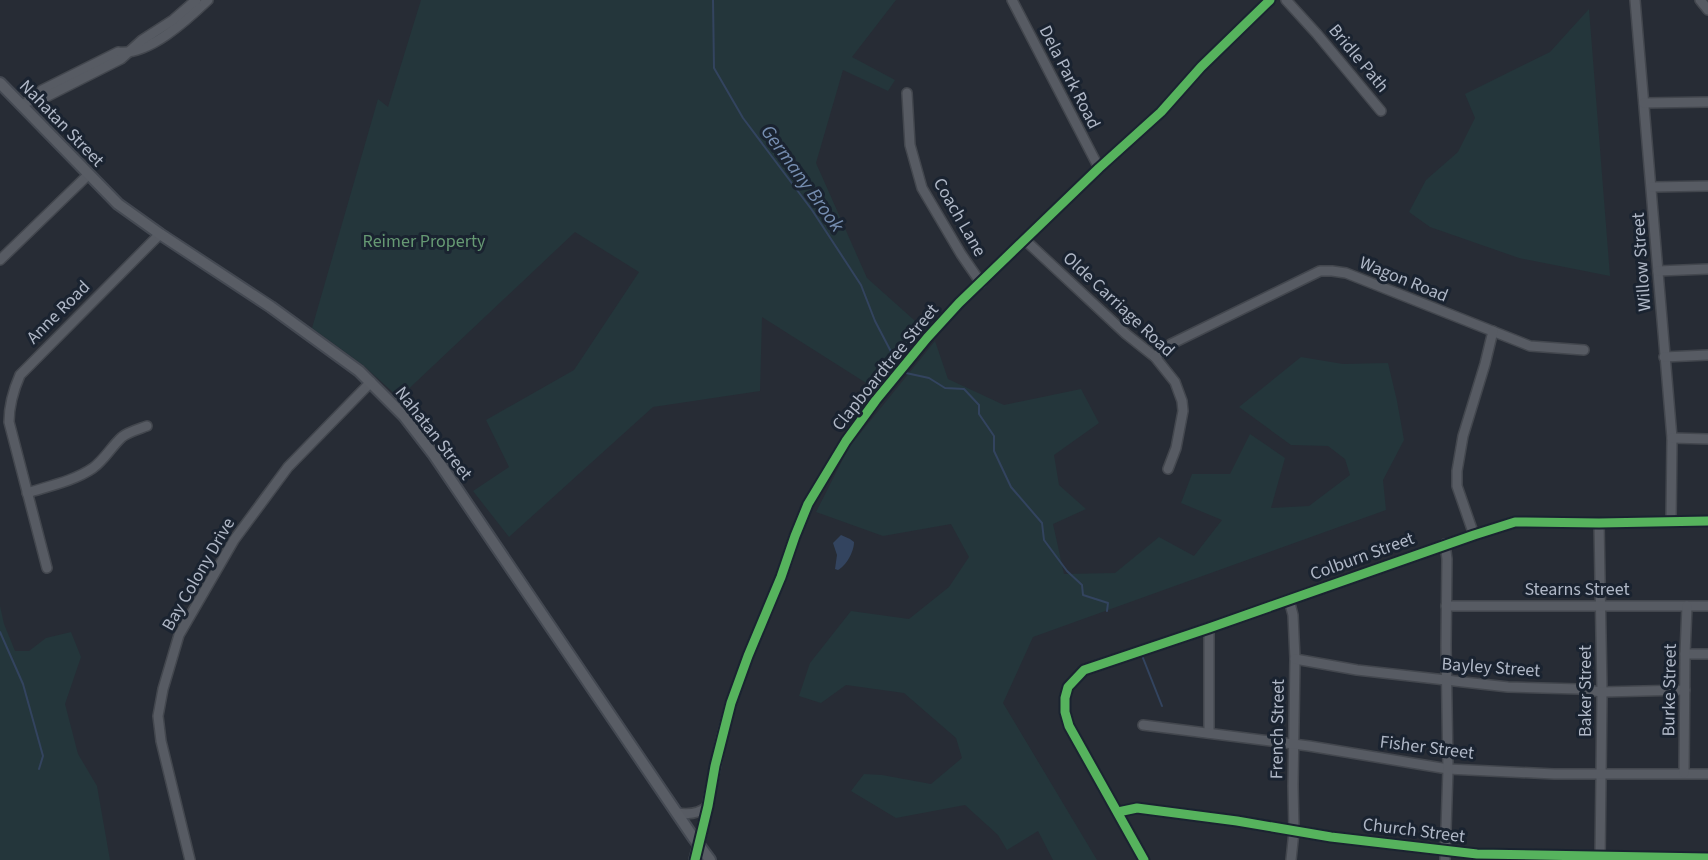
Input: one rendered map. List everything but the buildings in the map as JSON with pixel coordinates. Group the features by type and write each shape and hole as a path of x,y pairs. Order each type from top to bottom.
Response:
{"main road":[{"name":"Nahatan Street","path":"2,90 21,105 118,204 271,307 359,371 404,416 434,455 710,860"},
{"name":"Clapboardtree Street","path":"695,860 699,845"}],"street":[{"path":"126,53 173,20 196,0"},
{"path":"21,105 36,98 42,90 118,52 126,53 147,46 187,19 208,0"},
{"name":"Dela Park Road","path":"1012,0 1099,168"},
{"name":"Clapboardtree Street","path":"699,845 731,703 748,656 808,504 846,441 876,400 959,303 1099,168 1161,112 1201,67 1270,0"},
{"name":"Bridle Path","path":"1286,0 1382,111"},
{"name":"Willow Street","path":"1635,0 1672,438 1671,521"},
{"path":"1700,0 1708,10"},
{"name":"Coach Lane","path":"907,93 910,145 922,188 981,283"},
{"path":"1644,103 1708,102"},
{"path":"0,260 88,174"},
{"path":"1652,187 1708,186"},
{"name":"Anne Road","path":"46,568 9,422 9,407 13,391 20,375 160,234"},
{"name":"Olde Carriage Road","path":"1025,240 1126,334 1155,357 1175,382 1183,411 1176,448 1168,469"},
{"path":"1658,271 1708,268"},
{"name":"Wagon Road","path":"1155,357 1171,344 1320,271 1346,273 1530,346 1584,350"},
{"path":"1474,534 1457,486 1457,471 1463,436 1493,331"},
{"path":"1664,357 1708,356"},
{"name":"Bay Colony Drive","path":"190,860 160,741 158,716 163,689 179,635 234,540 288,467 370,382"},
{"path":"27,493 74,478 88,471 108,455 122,437 147,426"},
{"path":"1672,438 1708,439"},
{"name":"Colburn Street","path":"1118,812 1069,726 1065,712 1068,687 1084,670 1474,534 1515,522 1708,521"},
{"name":"Baker Street","path":"1599,523 1602,692 1601,858"},
{"path":"1445,544 1448,769 1445,855"},
{"name":"French Street","path":"1289,600 1293,615 1295,659 1294,831 1291,860"},
{"name":"Stearns Street","path":"1446,606 1708,606"},
{"name":"Burke Street","path":"1684,773 1687,606"},
{"path":"1209,628 1209,733"},
{"path":"1685,654 1708,654"},
{"name":"Bayley Street","path":"1295,659 1357,670 1508,687 1602,692 1685,690"},
{"name":"Fisher Street","path":"1143,725 1309,746 1448,769 1554,774 1708,774"},
{"path":"677,813 695,813 708,806"},
{"name":"Church Street","path":"1118,812 1137,808 1237,821 1445,855 1708,858"},
{"path":"1118,812 1144,860"}],"green space":[{"name":"Reimer Property","path":"421,0 896,0 852,57 895,80 888,91 843,70 816,163 867,278 923,328 874,388 762,317 760,391 653,407 509,537 473,491 509,467 486,420 574,370 639,272 575,232 399,398 363,365 312,328 378,99 388,107"},
{"path":"1589,9 1610,276 1519,258 1430,227 1409,212 1426,180 1458,152 1475,118 1465,94 1550,52"},
{"path":"935,341 948,379 1004,405 1081,389 1099,423 1054,455 1059,485 1086,509 1053,524 1064,574 1115,573 1159,537 1194,556 1222,520 1181,503 1192,474 1230,474 1250,434 1285,458 1271,508 1309,506 1350,475 1345,459 1328,446 1291,445 1239,407 1301,357 1343,364 1388,363 1404,440 1383,480 1386,510 1033,637 1003,703 1097,860 1053,860 1038,831 1007,850 998,835 965,805 896,818 851,791 864,774 931,784 962,758 956,738 904,693 846,685 821,703 799,696 810,663 851,611 909,619 949,587 969,557 951,524 883,536 816,512 849,447"},
{"path":"0,606 4,624 15,651 29,651 46,638 71,632 81,657 65,704 78,754 97,786 110,860 0,860"}],"water":[{"path":"841,535 854,542 849,558 838,570 835,569 837,555 833,543"}],"waterway":[{"name":"Germany Brook","path":"713,0 714,68 743,118 812,210 861,285 875,321 898,365"},
{"name":"Germany Brook","path":"906,373 929,378 945,388 964,389 979,405 979,414 994,436 994,451 1011,487 1042,523 1044,540 1067,571 1082,585 1083,595 1108,603 1107,611"},
{"path":"0,632 23,684 43,756 39,769"},
{"name":"Germany Brook","path":"1143,658 1162,706"}],"cycle path":[{"path":"695,860 731,703 808,504 846,441 876,400 959,303 1099,168 1161,112 1201,67 1270,0"},
{"path":"1144,860 1069,726 1065,712 1065,698 1068,687 1084,670 1515,522 1708,521"},
{"path":"1118,812 1137,808 1237,821 1331,837 1477,854 1708,858"}]}
